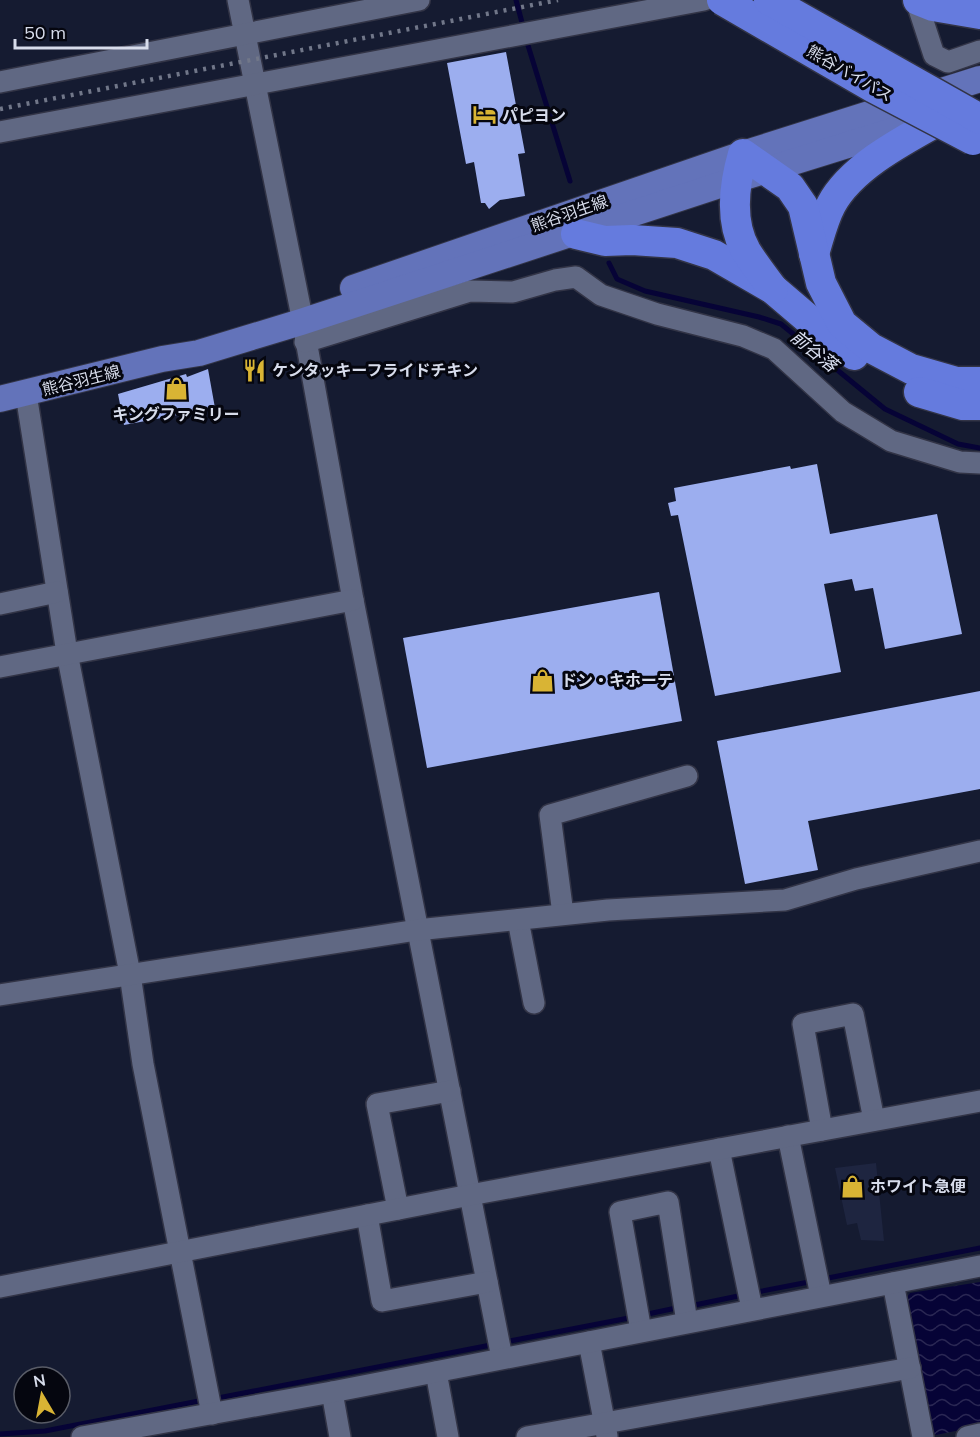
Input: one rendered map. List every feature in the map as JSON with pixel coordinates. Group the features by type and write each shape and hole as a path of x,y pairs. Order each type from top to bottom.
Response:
{"highway":[{"name":"熊谷バイパス","path":"722,0 874,88 974,124"},
{"name":"熊谷バイパス","path":"769,0 974,124"},
{"path":"917,0 933,6 980,14"},
{"path":"814,255 831,205 851,178 876,159 974,124"},
{"path":"773,289 745,250 737,225 735,209 739,167 769,171 790,187 802,206 821,283 842,324 871,348 911,369 956,382 980,382"},
{"path":"576,234 605,241 677,243 714,255 773,289 834,341 884,377 942,400 963,405 980,405"}],"main road":[{"name":"熊谷羽生線","path":"302,324 980,79"},
{"path":"769,171 974,124"},
{"name":"熊谷羽生線","path":"0,399 162,359 194,343 302,324 576,234 739,167"}],"street":[{"path":"238,0 502,1358"},
{"path":"0,82 418,0"},
{"path":"0,132 704,0"},
{"path":"917,0 934,55 948,62 980,51"},
{"path":"302,324 470,291 513,291 576,277 601,295 657,314 743,336 774,349 843,412 891,441 960,462 980,464"},
{"path":"26,394 67,653 130,974 143,1064 212,1414"},
{"path":"0,604 57,592"},
{"path":"0,668 67,653 353,600"},
{"path":"563,914 550,815 687,776"},
{"path":"0,995 417,930 563,914 699,903 785,900 856,879 980,851"},
{"path":"518,920 534,1003"},
{"path":"822,1130 803,1024 853,1014 874,1120"},
{"path":"398,1209 377,1104 450,1091"},
{"path":"0,1287 470,1195 980,1101"},
{"path":"788,1136 821,1296"},
{"path":"719,1149 752,1309"},
{"path":"641,1332 620,1212 668,1202 687,1322"},
{"path":"367,1215 382,1301 487,1282"},
{"path":"82,1437 151,1431 212,1414 980,1266"},
{"path":"893,1283 923,1437"},
{"path":"589,1342 605,1430"},
{"path":"526,1437 605,1430 910,1368"},
{"path":"436,1372 448,1437"},
{"path":"332,1392 340,1437"},
{"path":"966,1437 980,1434"}],"shaded area":[{"path":"876,1163 884,1241 861,1240 857,1223 847,1225 835,1168"}],"water":[{"path":"980,1282 980,1426 936,1435 931,1431 905,1300 910,1293"}],"building":[{"path":"506,52 525,153 518,154 525,196 500,200 489,209 485,203 481,203 474,162 466,164 447,63"},
{"path":"208,369 215,408 124,425 118,394 186,374 187,377"},
{"path":"817,464 830,534 937,514 962,634 885,649 873,588 855,591 852,579 824,584 841,672 715,696 678,515 671,516 668,503 676,501 674,488 790,466 791,469"},
{"name":"ドン・キホーテ","path":"659,592 682,721 427,768 403,638"},
{"path":"980,691 980,789 808,821 818,870 745,884 717,741"}],"waterway":[{"name":"前谷落","path":"516,0 524,30"},
{"name":"前谷落","path":"526,39 570,181"},
{"name":"前谷落","path":"609,263 617,279 645,291 781,324 885,409 958,444 980,448"},
{"path":"823,1279 980,1248"},
{"path":"752,1293 814,1281"},
{"path":"690,1306 743,1295"},
{"path":"643,1315 681,1307"},
{"path":"505,1342 634,1317"},
{"path":"213,1399 496,1344"},
{"path":"0,1434 45,1431 204,1400"}],"railway":[{"path":"0,109 558,0"}],"place":[{"name":"パピヨン","path":"484,115"},
{"name":"ケンタッキーフライドチキン","path":"254,370"},
{"name":"キングファミリー","path":"176,389"},
{"name":"ドン・キホーテ","path":"543,680"},
{"name":"ホワイト急便","path":"852,1186"}]}
